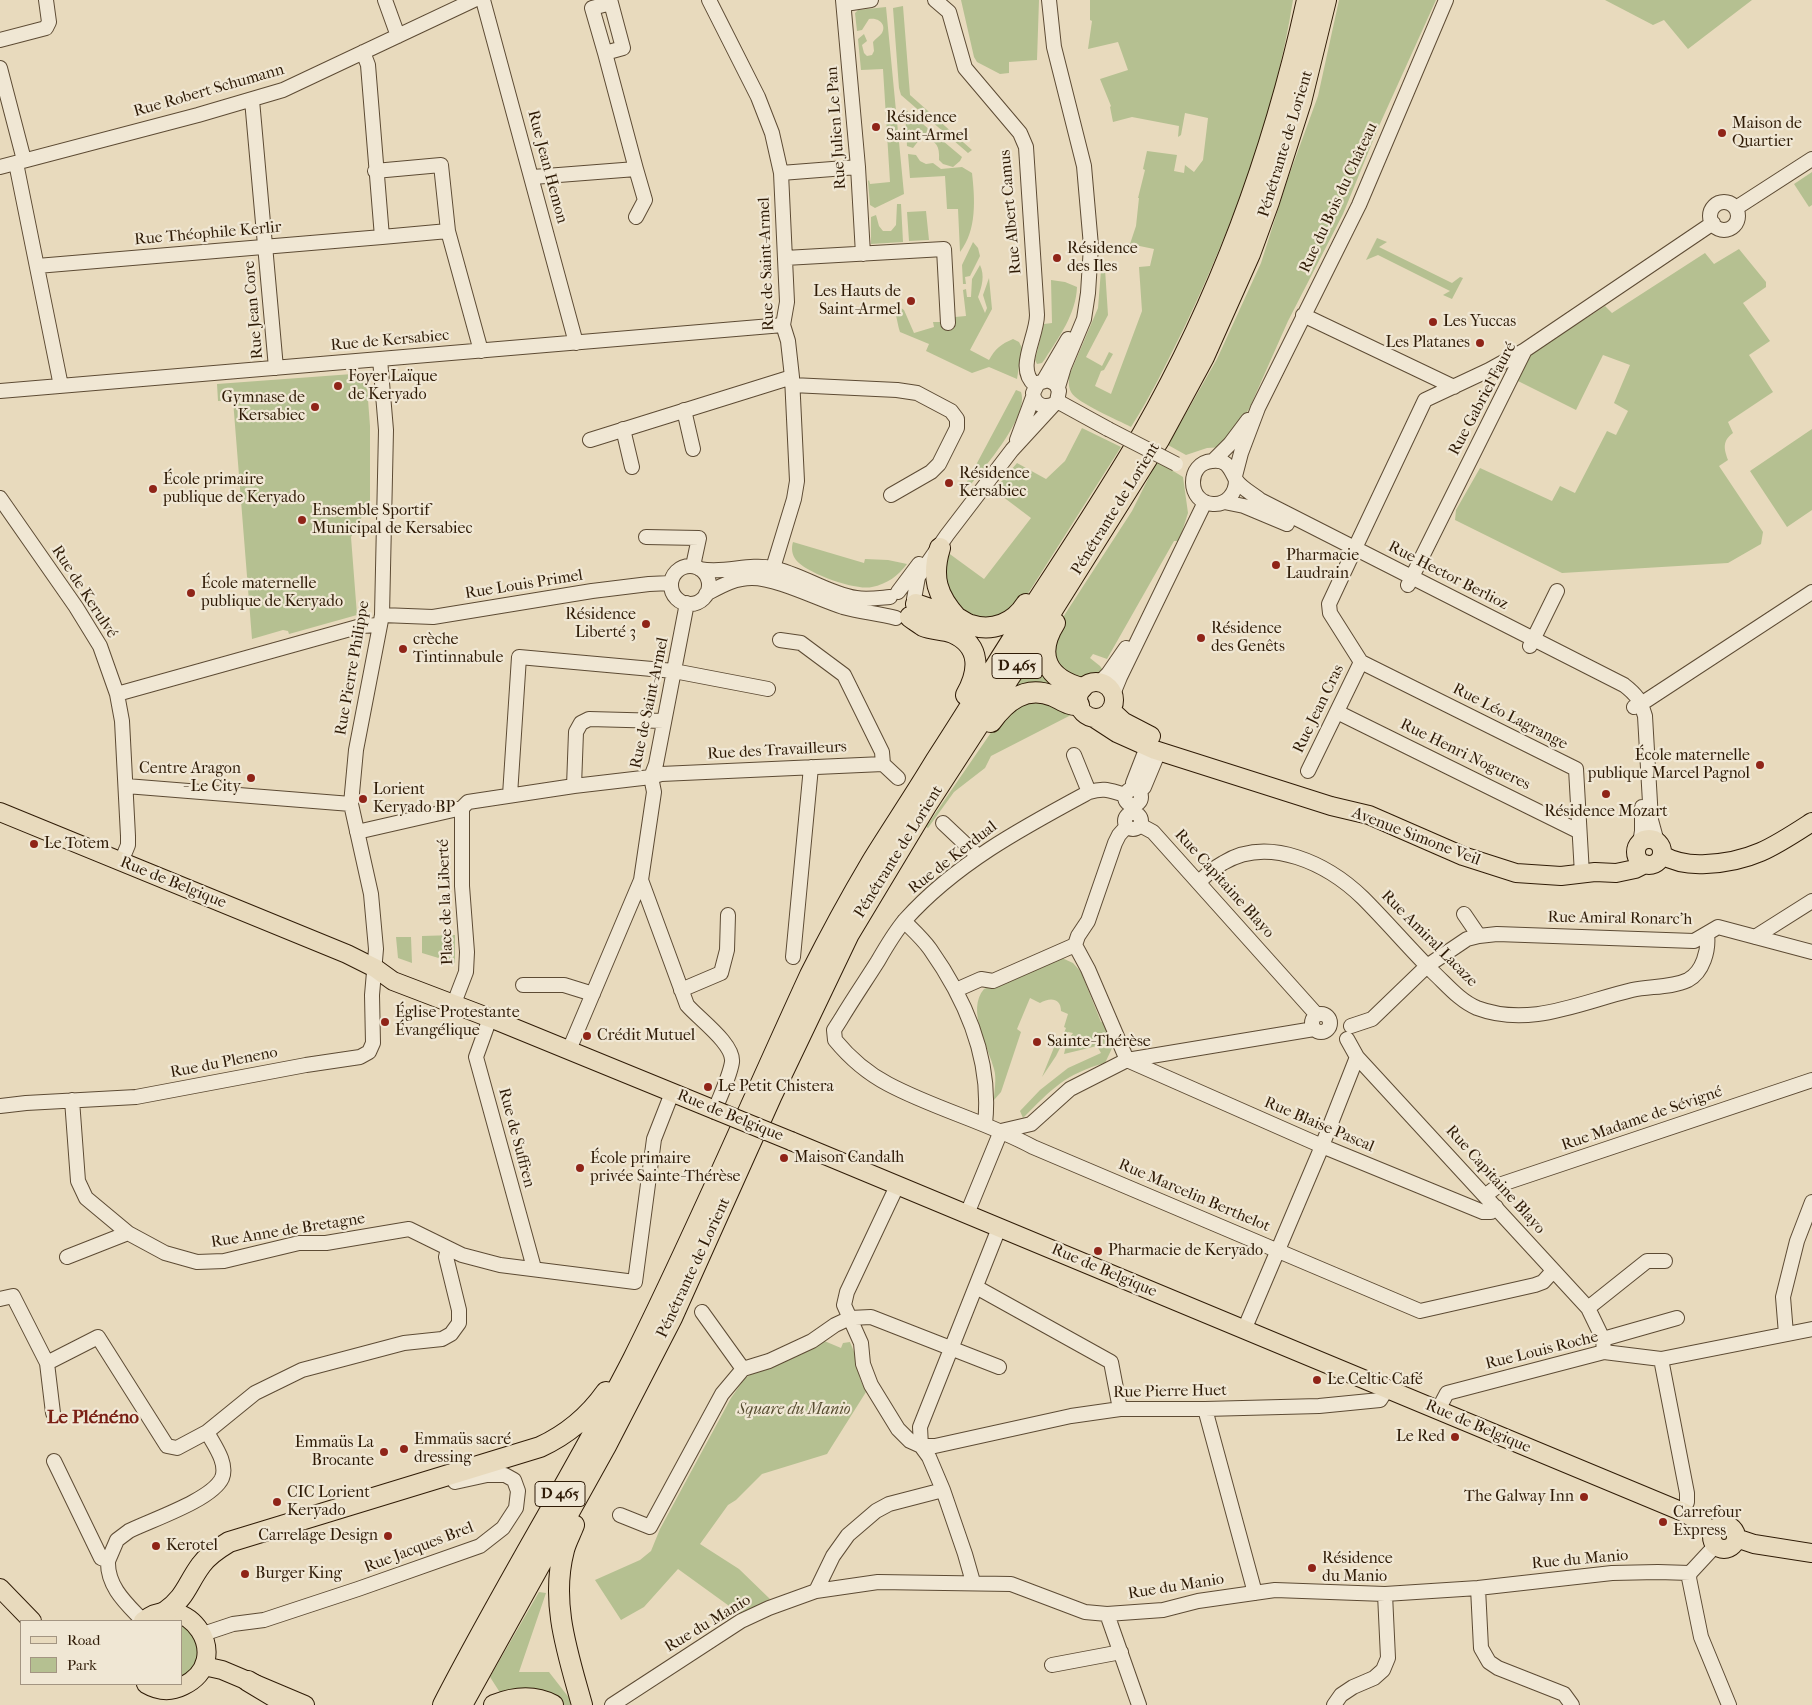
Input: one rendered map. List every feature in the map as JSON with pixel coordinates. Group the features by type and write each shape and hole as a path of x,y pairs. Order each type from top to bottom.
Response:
{"highway":[{"name":"Pénétrante de Lorient","path":"443,1705 589,1442 671,1280 765,1071 835,926 871,863 1096,510 1143,432 1171,380 1211,297 1251,198 1284,97 1307,0"},
{"name":"Pénétrante de Lorient","path":"462,1705 606,1446 672,1318 784,1068 825,981 859,916 926,806 1159,440 1204,356 1250,254 1272,194 1302,102 1326,0"},
{"path":"909,609 957,618 971,625 998,627 1012,620 1024,608 1171,380"},
{"path":"1089,698 1064,682 1050,669 1044,651 1046,642 1049,632 1114,529 1159,440"},
{"path":"943,541 935,562 935,572 943,601 957,618"},
{"path":"835,926 867,860 971,686 976,671 974,656 970,647 963,639 952,633 924,626 909,609"},
{"path":"859,916 920,830 998,713 1016,698 1026,693 1035,692 1051,695 1071,705 1089,698"},
{"path":"165,1612 183,1597 201,1564 213,1552 229,1542 540,1447 564,1434 592,1410 605,1394 671,1280"},
{"path":"582,1705 561,1629 558,1604 564,1549 646,1380 672,1318"},
{"path":"248,1681 278,1699 280,1705"},
{"path":"494,1705 509,1699 530,1698 544,1700 553,1705"}],"main road":[{"name":"Avenue Simone Veil","path":"1211,766 1173,745 1141,732 1124,722 1112,702 1109,688 1089,698 1117,733 1153,749 1331,806 1369,815 1488,865 1516,873 1540,876 1623,872 1645,864 1655,863 1649,847 1622,861 1588,873"},
{"path":"1089,698 1106,716 1112,702"},
{"name":"Rue de Belgique","path":"0,812 456,998 478,1009 490,1018"},
{"path":"1649,847 1688,865 1716,864 1742,860 1775,846 1812,822"},
{"name":"Rue de Belgique","path":"375,965 393,981 570,1050 1682,1512 1702,1524 1714,1539"},
{"path":"1714,1539 1721,1525 1727,1525 1732,1528 1736,1538 1754,1544 1812,1553"},
{"path":"0,1588 31,1620"},
{"path":"145,1620 165,1612 183,1615 194,1622 203,1634 207,1650 204,1666 199,1676 190,1683 178,1689 158,1689 148,1685"},
{"path":"204,1666 222,1670 305,1705"}],"street":[{"path":"0,40 46,28 49,22 46,0"},
{"path":"386,0 398,36"},
{"name":"Rue Robert Schumann","path":"0,167 252,100 283,90 474,0"},
{"name":"Rue Jean Hemon","path":"483,0 533,177 576,343"},
{"name":"Rue de Saint-Armel","path":"709,0 758,97 772,133 781,173 787,302 783,325 788,341 792,381 797,481 794,499 773,568"},
{"path":"844,2 871,0"},
{"name":"Rue Albert Camus","path":"935,0 949,12 965,68 1020,133 1026,147 1038,315 1036,333 1026,362 1026,372 1030,381 1037,387"},
{"path":"1037,387 1041,406 1050,406 1056,398 1064,367 1084,319 1091,246 1084,166 1054,47 1049,0"},
{"name":"Rue du Bois du Château","path":"1236,478 1241,453 1258,408 1359,205 1446,0"},
{"name":"Rue Julien Le Pan","path":"844,2 858,167 863,254"},
{"path":"363,52 368,65 382,237"},
{"path":"605,53 645,200 636,217"},
{"path":"0,68 20,162 37,266 61,386"},
{"name":"Rue Jean Core","path":"252,100 276,368"},
{"path":"1736,208 1812,159"},
{"path":"376,171 441,164 448,231 481,351"},
{"path":"781,173 858,167"},
{"path":"533,177 636,169"},
{"path":"1726,202 1736,208 1738,217 1733,226 1722,229 1713,223 1710,213 1716,204 1726,202"},
{"name":"Rue Gabriel Fauré","path":"1410,582 1525,350 1713,223"},
{"name":"Rue Théophile Kerlir","path":"37,266 448,231"},
{"path":"785,258 944,249 948,323"},
{"path":"1012,450 1022,429 1037,387 1079,320 1088,293"},
{"path":"1303,315 1454,387"},
{"name":"Rue de Kersabiec","path":"0,392 783,325"},
{"name":"Rue Jean Cras","path":"1308,771 1361,662 1330,614 1329,604 1425,400 1489,370 1525,350"},
{"name":"Rue Pierre Philippe","path":"357,832 351,804 356,750 381,620 386,430 380,359"},
{"path":"590,440 684,410 792,381 907,391 916,393 951,411 957,419 957,428 939,464 931,472 891,495"},
{"path":"1037,387 1052,381 1056,398 1108,429 1176,464 1195,471"},
{"path":"909,609 918,578 943,541 1012,450 1056,398"},
{"name":"Rue du Bois du Château","path":"1214,460 1230,444 1258,408"},
{"path":"684,410 694,449"},
{"path":"623,429 632,467"},
{"path":"1214,460 1227,465 1236,478 1234,493 1224,502 1211,504 1199,499 1193,489 1192,477 1203,463 1214,460"},
{"name":"Rue Hector Berlioz","path":"1236,478 1260,500 1353,553 1531,642 1624,685 1636,693 1638,705"},
{"name":"Rue de Kerulvé","path":"0,498 76,607 100,646 117,694 122,721 128,836 128,845 121,862"},
{"path":"1112,702 1120,677 1204,502"},
{"name":"Rue Hector Berlioz","path":"1224,502 1244,506 1353,553"},
{"path":"646,537 699,538 696,567"},
{"path":"909,609 889,611 888,607 894,595 926,555 943,541"},
{"path":"752,566 773,568 857,598 907,593 909,609 845,607 752,578 732,581 719,586 706,594 698,602 687,603 677,598 671,583 676,572 681,568 696,567 714,571 752,566"},
{"path":"696,567 705,574 708,580 706,594"},
{"name":"Rue Louis Primel","path":"117,694 381,620 433,617 592,591 671,583"},
{"path":"1531,642 1557,590"},
{"path":"1649,847 1651,820 1647,739 1638,705 1812,592"},
{"name":"Rue de Saint-Armel","path":"687,603 655,769 651,777 654,792 641,880 687,1005 723,1041 730,1051 732,1062 715,1110"},
{"path":"1089,698 1117,662 1155,604"},
{"path":"780,640 801,643 844,675 882,752 883,764 898,778"},
{"path":"510,795 519,657 674,671 768,689"},
{"name":"Rue Léo Lagrange","path":"1361,662 1576,769 1578,830 1588,873"},
{"name":"Rue Henri Nogueres","path":"1337,712 1578,830"},
{"path":"574,786 576,732 581,723 590,718 664,721"},
{"path":"1128,1060 1075,945 1078,936 1088,921 1115,843 1133,807 1133,783 1153,749"},
{"path":"1074,755 1089,792"},
{"name":"Rue des Travailleurs","path":"462,808 468,802 574,786 651,777 661,774 883,764"},
{"path":"792,957 811,766"},
{"path":"126,786 351,804"},
{"name":"Rue de Kerdual","path":"835,1040 834,1030 904,921 928,896 978,856 1089,792 1100,789 1110,790 1133,807"},
{"name":"Rue Capitaine Blayo","path":"1133,807 1153,832 1588,1308 1604,1346"},
{"name":"Place de la Liberté","path":"357,832 462,808 462,886 467,952 466,972 456,998"},
{"path":"944,823 978,856"},
{"path":"357,832 371,894 376,949 375,965"},
{"name":"Rue Amiral Lacaze","path":"1199,882 1223,862 1246,854 1262,851 1278,852 1299,858 1334,876 1355,892 1462,999 1475,1007 1492,1012 1535,1015 1565,1010 1634,990 1676,984 1688,980 1701,967 1708,946 1707,934"},
{"path":"570,1050 641,880"},
{"path":"1755,938 1812,901"},
{"path":"1464,914 1479,936"},
{"path":"681,990 721,973 727,950 728,915"},
{"path":"904,921 929,948 956,990 969,1018 982,1058 988,1104 985,1124"},
{"name":"Rue Amiral Ronarc'h","path":"1001,1131 1031,1124 1070,1089 1128,1060 1332,1027 1372,1018 1427,966 1466,939 1479,936 1497,934 1694,941 1718,927 1812,952"},
{"path":"956,990 981,979 993,981 1075,945"},
{"name":"Rue du Pleneno","path":"0,1106 136,1097 306,1065 360,1057 369,1052 373,1043 372,995 375,965"},
{"path":"523,985 564,985 594,994"},
{"name":"Rue de Suffren","path":"490,1018 476,1057 534,1268"},
{"name":"Rue Marcelin Berthelot","path":"835,1040 865,1068 886,1083 909,1094 985,1124 1033,1147 1420,1311 1534,1285 1543,1282 1553,1271"},
{"path":"1244,1330 1358,1057"},
{"name":"Rue Blaise Pascal","path":"1128,1060 1322,1146 1483,1212 1491,1212 1496,1207"},
{"name":"Rue Madame de Sévigné","path":"1486,1195 1499,1185 1812,1080"},
{"name":"Rue Anne de Bretagne","path":"72,1100 78,1181 86,1198 128,1233 165,1252 196,1262 224,1261 299,1243 326,1243 409,1229 448,1249 500,1265 635,1282 654,1139 672,1093"},
{"path":"967,1214 1001,1131"},
{"path":"897,1186 847,1292 844,1305 860,1342 863,1364 871,1386 898,1429 910,1441 921,1446 929,1457 943,1490 973,1582"},
{"path":"1786,1334 1783,1297 1797,1241 1812,1202"},
{"path":"921,1446 920,1427 999,1228"},
{"path":"67,1258 128,1233"},
{"path":"47,1363 98,1337 167,1446 177,1448 207,1432 255,1393 302,1370 404,1344 442,1338 451,1334 459,1322 459,1310 446,1257 448,1249"},
{"path":"1588,1308 1647,1262 1665,1261"},
{"path":"976,1287 1111,1362 1120,1409"},
{"path":"0,1299 13,1296 47,1363 52,1413"},
{"path":"702,1312 743,1369"},
{"path":"620,1515 650,1527 722,1394 743,1369 777,1357 850,1318 871,1317 999,1367"},
{"path":"1604,1346 1677,1318"},
{"name":"Rue Louis Roche","path":"1438,1410 1447,1393 1604,1346 1661,1359 1812,1329"},
{"path":"1661,1359 1687,1492 1687,1502 1682,1512"},
{"name":"Rue Pierre Huet","path":"921,1446 935,1446 1071,1416 1120,1409 1318,1406 1380,1400 1387,1389"},
{"path":"1205,1409 1255,1593"},
{"path":"142,1620 119,1595 108,1572 108,1561 117,1540 128,1531 211,1492 222,1478 223,1465 218,1451 207,1432"},
{"path":"54,1461 101,1558 108,1561"},
{"name":"Rue Jacques Brel","path":"203,1634 233,1624 264,1620 480,1546 503,1528 516,1508 518,1491 514,1480 505,1475 487,1475 335,1509"},
{"path":"816,1591 833,1556 848,1535 876,1511 889,1504 943,1490"},
{"path":"1714,1539 1690,1573 1689,1578 1701,1637 1729,1705"},
{"name":"Rue du Manio","path":"612,1705 742,1621 769,1608 816,1591 878,1582 1011,1584 1085,1612 1107,1614 1163,1610 1198,1601 1276,1590 1385,1594 1478,1588 1612,1573 1690,1573"},
{"path":"1478,1588 1481,1648 1489,1662 1498,1668 1564,1694 1572,1705"},
{"path":"1334,1705 1341,1695 1353,1687 1374,1678 1383,1670 1388,1658 1385,1594"},
{"path":"1107,1614 1138,1705"},
{"path":"1052,1665 1121,1652"}],"green space":[{"path":"961,0 1039,0 1037,60 1009,62 1009,73 1000,74 977,62 974,57"},
{"path":"1090,0 1293,0 1275,85 1250,169 1235,210 1219,251 1183,330 1131,427 1081,401 1069,388 1069,376 1098,308 1101,270 1105,269 1108,315 1086,357 1102,366 1109,352 1113,354 1104,370 1101,371 1095,386 1111,394 1142,311 1139,267 1150,266 1154,249 1130,244 1136,226 1138,198 1145,170 1143,169 1147,151 1177,155 1174,171 1184,173 1185,165 1194,172 1203,160 1208,118 1185,113 1181,135 1178,137 1179,126 1132,117 1113,122 1111,106 1100,79 1128,70 1118,42 1088,49 1092,21 1090,20"},
{"path":"1339,0 1436,0 1379,126 1343,214 1288,321 1249,409 1224,447 1207,448 1186,455 1168,445 1217,359 1261,263 1287,181 1318,96"},
{"path":"1605,0 1752,0 1688,49 1664,20 1653,25"},
{"path":"903,6 910,95 972,150 968,153 901,95 893,8"},
{"path":"886,7 904,194 875,208 870,205 868,181 870,184 890,182 883,69 861,70 858,39 864,34 867,41 862,45 864,53 867,56 872,55 874,51 873,42 882,33 883,27 878,20 869,19 862,30 857,31 855,13 858,10"},
{"path":"905,109 962,157 960,161 953,167 943,164 939,160 939,150 933,141 919,140 913,148 907,146"},
{"path":"908,154 916,155 920,161 926,164 933,163 941,169 962,167 972,173 974,214 966,243 960,252 958,209 947,209 945,176 910,178"},
{"path":"1812,172 1812,205 1809,207 1794,184"},
{"path":"897,204 901,204 903,242 871,244 871,217 876,215 879,226 883,231 891,231 896,225"},
{"path":"926,211 929,240 909,241 907,212"},
{"path":"1377,238 1387,242 1379,247 1452,283 1460,277 1463,278 1452,299 1443,295 1450,291 1378,255 1366,260"},
{"path":"973,242 978,248 980,256 970,276 965,277 966,284 963,284 962,265"},
{"path":"1739,249 1766,282 1766,287 1743,303 1770,341 1749,355 1773,392 1728,422 1733,433 1727,439 1725,445 1728,460 1719,466 1763,532 1761,544 1728,563 1562,573 1455,520 1456,510 1480,468 1552,501 1560,486 1575,493 1607,431 1616,435 1628,411 1614,403 1630,365 1603,355 1576,410 1518,381 1529,355 1605,306 1612,313 1705,253 1714,264"},
{"path":"980,265 982,281 978,297 985,313 987,308 983,295 989,278 992,309 970,350 989,360 996,350 1005,343 1013,339 1019,342 1022,348 1017,379 989,367 972,373 926,351 929,344 900,332 893,307 895,304 904,310 914,333 934,327 933,322 944,322 945,327 955,327 955,317 966,316 963,290 966,289 967,297 971,297 972,279"},
{"path":"1051,280 1065,282 1077,287 1076,297 1074,307 1061,334 1042,363 1037,364 1035,360 1044,324 1052,323"},
{"name":"Ensemble Sportif Municipal de Kersabiec","path":"366,373 370,426 370,502 351,537 357,615 289,634 288,631 283,630 252,639 233,400 218,401 217,384"},
{"path":"1016,390 1021,392 1022,403 1011,430 980,473 963,494 961,493"},
{"path":"1082,428 1121,447 1022,603 1013,613 982,623 953,608 940,563 947,552 984,579 1031,518 994,490 1017,463 1046,479 1065,461"},
{"path":"1812,429 1812,510 1787,527 1750,471"},
{"path":"1157,461 1183,477 1188,513 1179,541 1174,541 1107,659 1093,654 1090,658 1105,673 1088,679 1078,680 1053,666 1056,628 1132,511"},
{"path":"793,542 864,563 865,559 888,560 907,564 896,576 883,584 865,588 844,584 801,565 794,556"},
{"path":"1038,643 1074,692 1001,700"},
{"path":"1029,699 1072,709 1071,715 991,756 985,768 954,792 928,828 926,827 1001,718"},
{"path":"455,935 455,963 422,953 422,936"},
{"path":"396,937 411,937 412,963 398,958"},
{"path":"1062,958 1073,963 1081,972 1101,1022 1107,1023 1115,1042 1105,1063 1079,1072 1060,1084 1023,1118 1020,1111 1040,1090 1068,1068 1101,1053 1097,1046 1064,1054 1067,1041 1073,1033 1068,1032 1056,1056 1042,1077 1055,1045 1059,1046 1066,1028 1064,1027 1068,1014 1061,1011 1057,1001 1051,999 1040,1003 1030,998 1017,1029 1021,1032 1001,1092 994,1100 995,1073 980,1028 977,1007 979,998 984,989"},
{"name":"Square du Manio","path":"822,1340 841,1348 843,1343 850,1342 857,1359 860,1379 866,1392 827,1454 762,1474 736,1500 728,1505 700,1544 739,1569 770,1599 743,1616 678,1569 644,1607 621,1620 595,1580 640,1560 651,1551 660,1529 731,1398 745,1378"},
{"path":"539,1592 546,1593 519,1672 549,1672 570,1699 570,1705 508,1705 490,1677"},
{"path":"182,1624 190,1631 198,1647 198,1659 191,1671 182,1678"}],"place":[{"name":"Résidence Saint-Armel","path":"876,127"},
{"name":"Maison de Quartier","path":"1722,133"},
{"name":"Résidence des Iles","path":"1057,258"},
{"name":"Les Hauts de Saint-Armel","path":"911,301"},
{"name":"Les Yuccas","path":"1433,322"},
{"name":"Les Platanes","path":"1480,343"},
{"name":"Foyer Laïque de Keryado","path":"338,386"},
{"name":"Gymnase de Kersabiec","path":"315,407"},
{"name":"Résidence Kersabiec","path":"949,483"},
{"name":"École primaire publique de Keryado","path":"153,489"},
{"name":"Ensemble Sportif Municipal de Kersabiec","path":"302,520"},
{"name":"Pharmacie Laudrain","path":"1276,565"},
{"name":"École maternelle publique de Keryado","path":"191,593"},
{"name":"Résidence Liberté 3","path":"646,624"},
{"name":"Résidence des Genêts","path":"1201,638"},
{"name":"crèche Tintinnabule","path":"403,649"},
{"name":"École maternelle publique Marcel Pagnol","path":"1760,765"},
{"name":"Centre Aragon - Le City","path":"251,778"},
{"name":"Résidence Mozart","path":"1606,794"},
{"name":"Lorient Keryado BP","path":"363,799"},
{"name":"Le Totem","path":"34,844"},
{"name":"Église Protestante Évangélique","path":"385,1022"},
{"name":"Crédit Mutuel","path":"587,1036"},
{"name":"Sainte-Thérèse","path":"1037,1042"},
{"name":"Le Petit Chistera","path":"708,1087"},
{"name":"Maison Candalh","path":"784,1158"},
{"name":"École primaire privée Sainte-Thérèse","path":"580,1168"},
{"name":"Pharmacie de Keryado","path":"1098,1251"},
{"name":"Le Celtic Café","path":"1317,1380"},
{"name":"Le Red","path":"1455,1437"},
{"name":"Emmaüs sacré dressing","path":"404,1449"},
{"name":"Emmaüs La Brocante","path":"384,1452"},
{"name":"The Galway Inn","path":"1584,1497"},
{"name":"CIC Lorient Keryado","path":"277,1502"},
{"name":"Carrefour Express","path":"1663,1522"},
{"name":"Carrelage Design","path":"388,1536"},
{"name":"Kerotel","path":"156,1546"},
{"name":"Résidence du Manio","path":"1312,1568"},
{"name":"Burger King","path":"245,1574"}],"district":[{"name":"Le Plénéno","path":"93,1418"}]}
